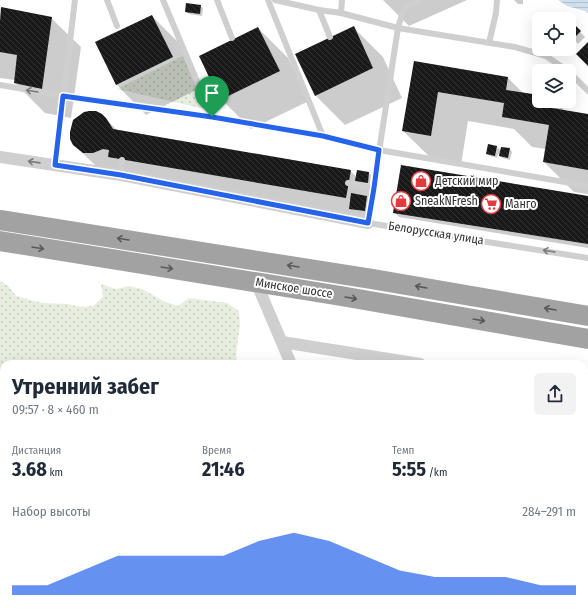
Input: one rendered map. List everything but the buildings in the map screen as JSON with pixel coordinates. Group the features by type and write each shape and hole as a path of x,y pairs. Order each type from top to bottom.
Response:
{"highway":[{"name":"Минское шоссе","path":"0,220 356,276 588,316"},
{"name":"Минское шоссе","path":"0,241 256,282 588,339"}],"street":[{"name":"Белорусская улица","path":"0,157 121,175 368,223"},
{"path":"256,282 289,360"},
{"path":"282,342 395,360"}],"lane":[{"path":"55,165 75,0"},
{"path":"107,0 117,26"},
{"path":"163,0 212,117"},
{"path":"217,0 232,38"},
{"path":"268,0 323,136"},
{"path":"275,0 319,10 341,13 398,28 514,47 546,56 558,64"},
{"path":"341,13 342,0"},
{"path":"368,223 398,28 403,11 417,0"},
{"path":"489,43 496,13 497,0"},
{"path":"319,10 330,36"},
{"path":"576,79 588,91"},
{"path":"0,85 63,96 212,117 323,136 379,150 588,186"},
{"path":"121,175 122,160"},
{"path":"348,183 374,188"},
{"name":"Белорусская улица","path":"368,223 588,258"}],"shaded area":[{"path":"183,56 205,109 117,89"},
{"path":"0,281 8,286 16,296 42,303 68,304 80,307 93,306 103,297 101,284 116,289 129,286 142,289 165,302 178,306 189,298 227,303 239,311 240,325 236,355 237,360 0,360"}],"water":[{"path":"558,0 588,0 588,13 567,6"}],"place":[{"name":"Детский мир","path":"421,181"},
{"name":"SneakNFresh","path":"401,201"},
{"name":"Манго","path":"491,204"}],"route":[{"path":"63,96 212,117 323,136 379,150 368,223 121,175 55,165 63,96"}]}
